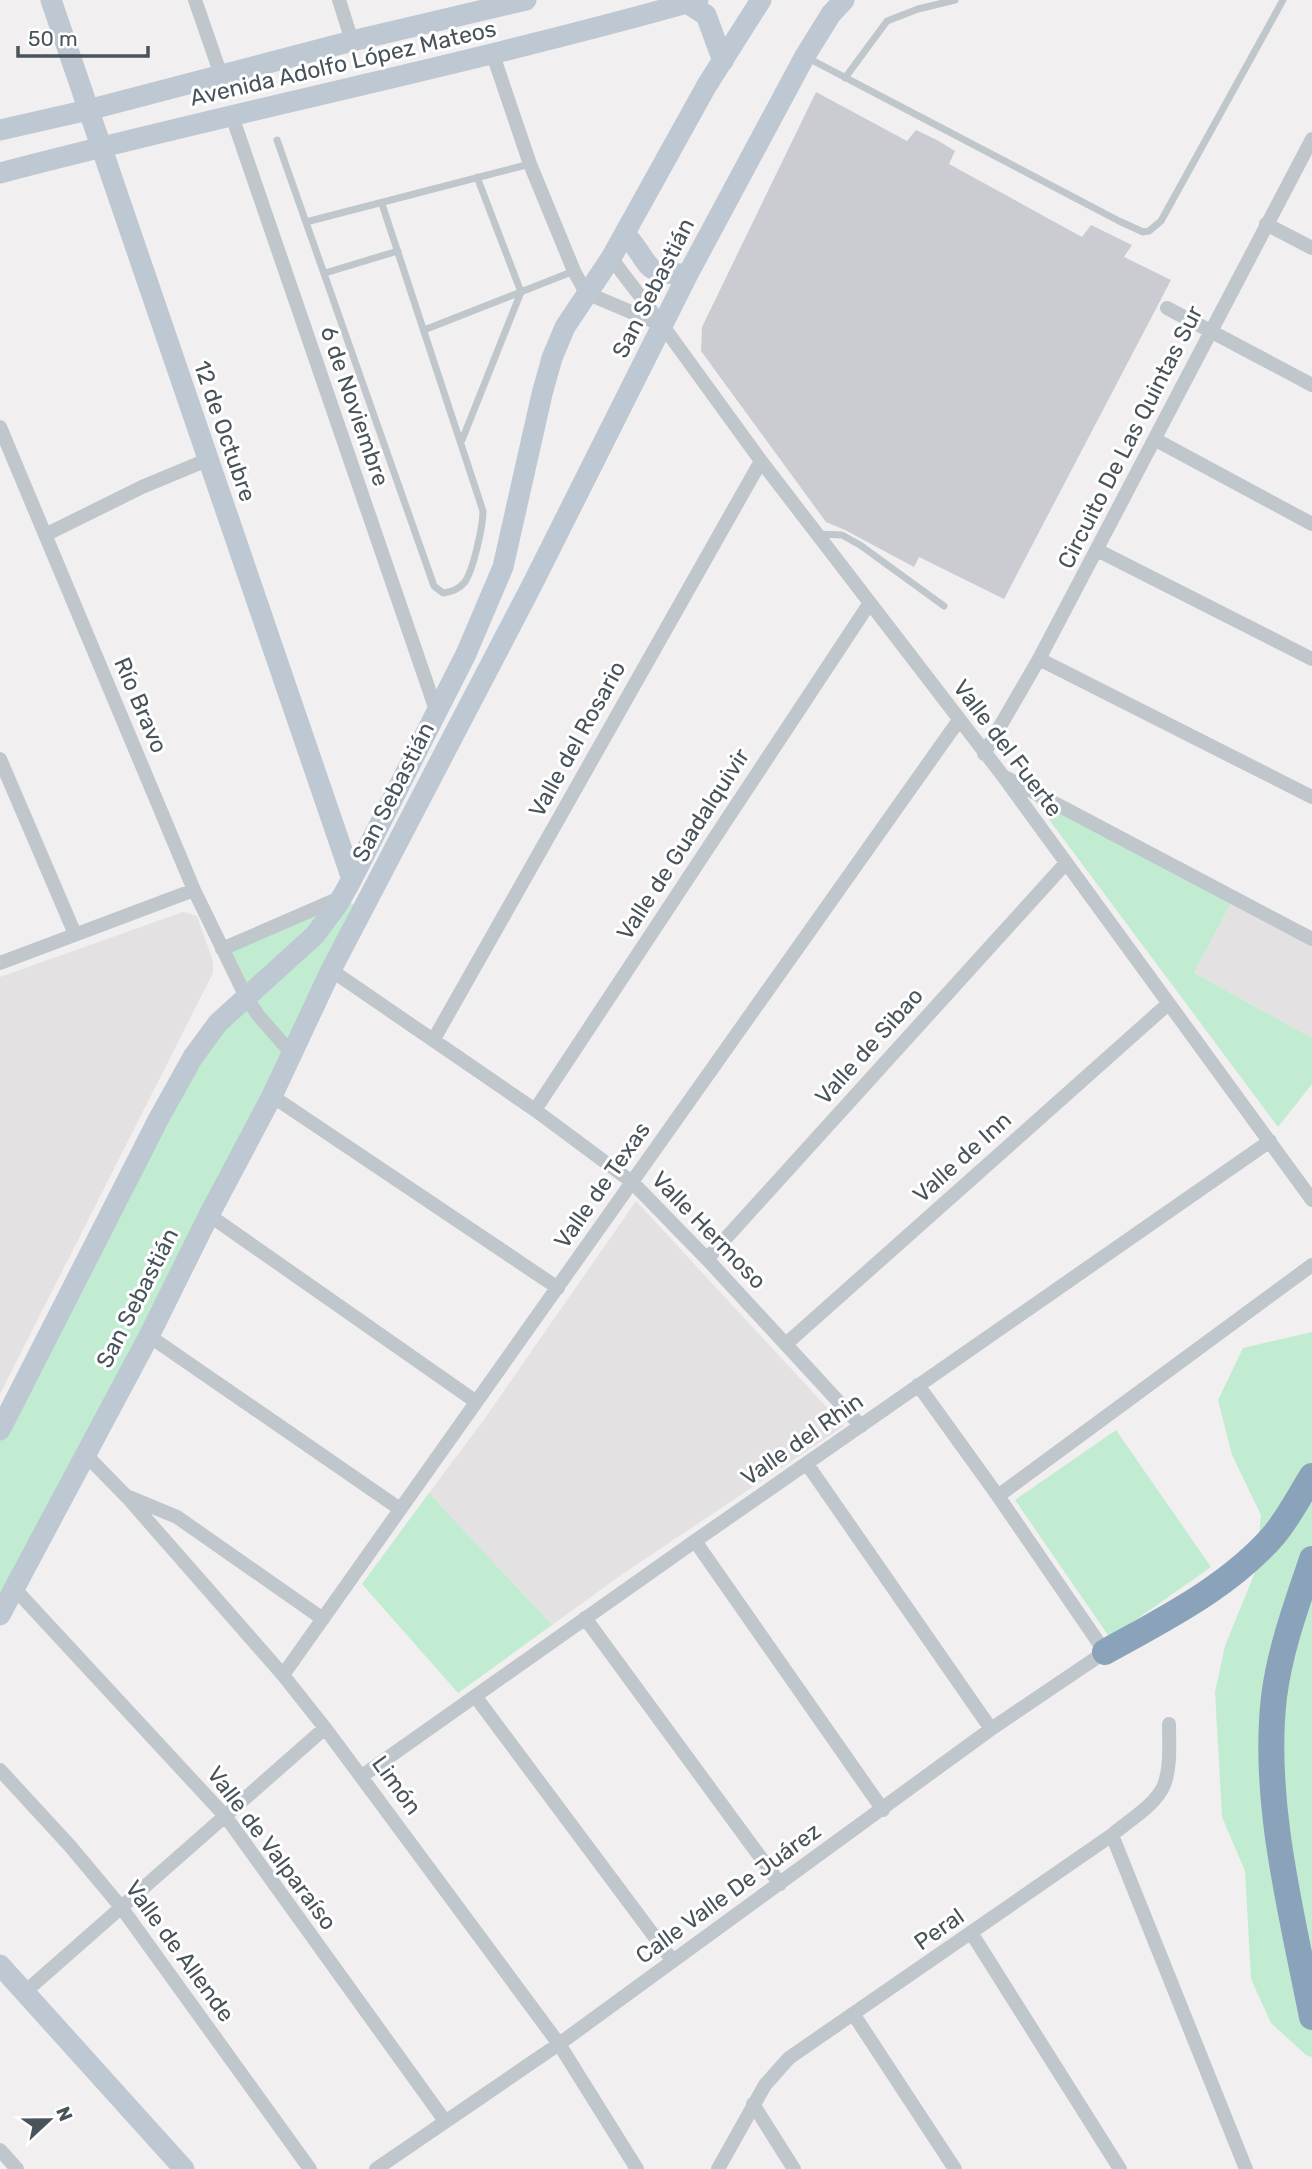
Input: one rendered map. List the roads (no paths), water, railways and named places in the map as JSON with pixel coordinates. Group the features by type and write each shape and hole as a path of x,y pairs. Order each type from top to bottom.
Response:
{"highway":[{"path":"1105,1652 1219,1585 1254,1556 1276,1533 1312,1476"},
{"path":"1312,1559 1283,1649 1275,1696 1271,1745 1276,1813 1286,1882 1312,2017"}],"main road":[{"name":"12 de Octubre","path":"51,0 207,460 347,888"},
{"name":"Avenida Adolfo López Mateos","path":"0,130 88,110 482,5 526,0"},
{"name":"San Sebastián","path":"0,1430 183,1073 205,1038 246,996 315,935 347,888 466,654 494,592 552,358 565,327 611,258 680,132 761,0"},
{"name":"San Sebastián","path":"1,1612 149,1336 272,1096 331,970 531,587 688,274 805,56 831,14 844,0"},
{"name":"Avenida Adolfo López Mateos","path":"0,173 493,55 692,1"},
{"path":"692,1 706,15 723,61"},
{"path":"625,234 637,247 643,260 656,272 688,274"},
{"path":"0,1965 184,2169"}],"street":[{"path":"195,0 221,75"},
{"path":"338,0 352,41"},
{"path":"493,55 530,164 574,271 586,293 663,326"},
{"name":"6 de Noviembre","path":"232,116 436,710"},
{"name":"Circuito De Las Quintas Sur","path":"985,754 1040,659 1312,139"},
{"path":"1266,224 1312,248"},
{"name":"Valle del Fuerte","path":"611,258 869,604 1003,776 1312,1200"},
{"path":"1167,308 1312,385"},
{"name":"Río Bravo","path":"0,427 194,890 246,996 258,1015 292,1054"},
{"path":"1156,440 1312,524"},
{"path":"45,535 142,487 207,460"},
{"name":"Valle del Rosario","path":"434,1039 761,461"},
{"path":"1097,550 1312,659"},
{"name":"Valle de Guadalquivir","path":"536,1110 869,604"},
{"path":"1040,659 1312,797"},
{"name":"Valle de Texas","path":"283,1675 959,720"},
{"path":"0,759 75,934"},
{"path":"1003,776 1312,939"},
{"name":"Valle de Sibao","path":"707,1259 1065,864"},
{"path":"222,949 347,888"},
{"path":"0,963 194,890"},
{"name":"Valle Hermoso","path":"331,970 536,1110 632,1182 861,1426"},
{"name":"Valle de Inn","path":"786,1344 1168,1004"},
{"path":"272,1096 558,1288"},
{"name":"Valle del Rhin","path":"362,1776 1270,1141"},
{"path":"209,1215 475,1401"},
{"path":"998,1496 1312,1265"},
{"path":"149,1336 400,1509"},
{"path":"918,1385 1105,1652"},
{"name":"Limón","path":"85,1454 127,1497 283,1675 325,1728 559,2044 637,2169"},
{"path":"807,1464 991,1729"},
{"path":"127,1497 177,1517 323,1619"},
{"path":"695,1541 883,1810"},
{"name":"Valle de Valparaíso","path":"14,1588 226,1817 445,2121"},
{"path":"585,1618 780,1884"},
{"name":"Calle Valle De Juárez","path":"376,2169 559,2044 991,1729 1105,1652"},
{"path":"475,1696 672,1961"},
{"name":"Peral","path":"718,2169 752,2104 775,2072 789,2058 972,1934 1112,1835 1150,1803 1164,1786 1169,1724"},
{"path":"25,1992 325,1728"},
{"name":"Valle de Allende","path":"0,1770 121,1906 310,2169"},
{"path":"1112,1835 1246,2169"},
{"path":"972,1934 1120,2169"},
{"path":"854,2015 954,2169"},
{"path":"752,2104 794,2169"},
{"path":"0,2150 17,2169"}],"lane":[{"path":"845,78 887,21 918,9 955,0"},
{"path":"805,56 1119,221 1149,232 1161,221 1283,0"},
{"path":"277,140 433,586 443,593 454,591 465,582 483,527 483,511 382,204"},
{"path":"306,222 530,164"},
{"path":"461,440 521,292 477,177"},
{"path":"325,274 398,251"},
{"path":"424,330 574,271"},
{"path":"817,534 842,535 860,545 944,607"}]}
